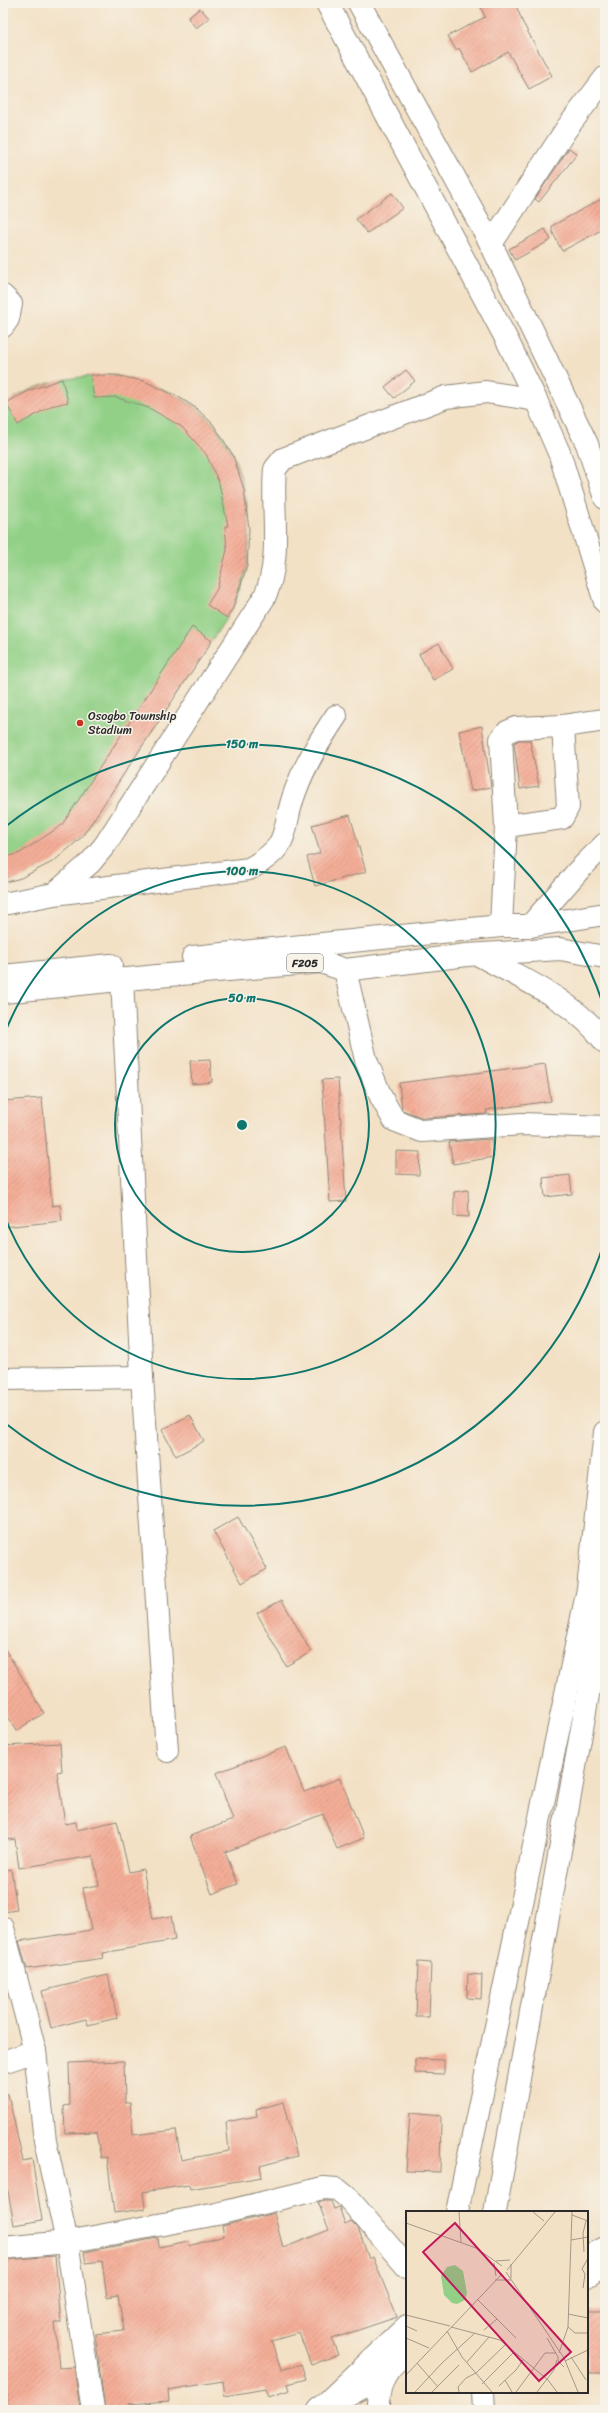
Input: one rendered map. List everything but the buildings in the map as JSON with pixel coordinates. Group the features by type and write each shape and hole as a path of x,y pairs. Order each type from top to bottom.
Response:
{"main road":[{"path":"327,3 508,342 536,400 560,455 605,602"},
{"path":"359,3 491,244 587,444 605,498"},
{"path":"491,244 567,128 605,78"},
{"path":"3,296 11,304 8,319 3,326"},
{"path":"54,894 90,863 104,845 264,598 269,587 273,565 273,487 275,469 283,459 446,397 486,392 536,400"},
{"path":"3,904 54,894 248,869 269,858 285,835 294,792 316,746 336,716"},
{"path":"501,926 506,826 502,739 507,732 516,728 563,726 605,720"},
{"path":"506,826 562,818 566,813 568,807 563,726"},
{"path":"530,926 578,871 605,844"},
{"name":"F205","path":"3,976 318,946 501,926 530,926 605,914"},
{"name":"F205","path":"3,992 321,962 345,970 479,954 560,949 605,957"},
{"path":"479,954 558,1000 596,1029 605,1042"},
{"path":"345,970 366,1060 381,1097 394,1120 422,1131 523,1124 605,1127"},
{"path":"122,980 142,1376 167,1750"},
{"path":"3,1379 142,1376"},
{"path":"457,2211 588,1589 605,1432"},
{"path":"495,2211 595,1656 605,1580"},
{"path":"3,1928 35,2051 45,2141 67,2242 93,2410"},
{"path":"3,2062 35,2051"},
{"path":"3,2248 67,2242 217,2214 323,2188 337,2190 348,2198 406,2266"},
{"path":"588,2256 605,2248"},
{"path":"588,2275 605,2264"},
{"path":"319,2410 406,2327"},
{"path":"378,2410 379,2386 384,2376 391,2366 406,2355"},
{"path":"319,2410 384,2376"},
{"path":"483,2393 484,2410"}],"green space":[{"name":"Osogbo Township Stadium","path":"114,375 136,380 156,387 186,401 211,421 224,438 234,458 241,478 246,500 249,544 246,570 233,608 82,837 45,865 14,880 3,883 3,406 42,385 84,377"}],"place":[{"name":"Osogbo Township Stadium","path":"80,723"}]}
